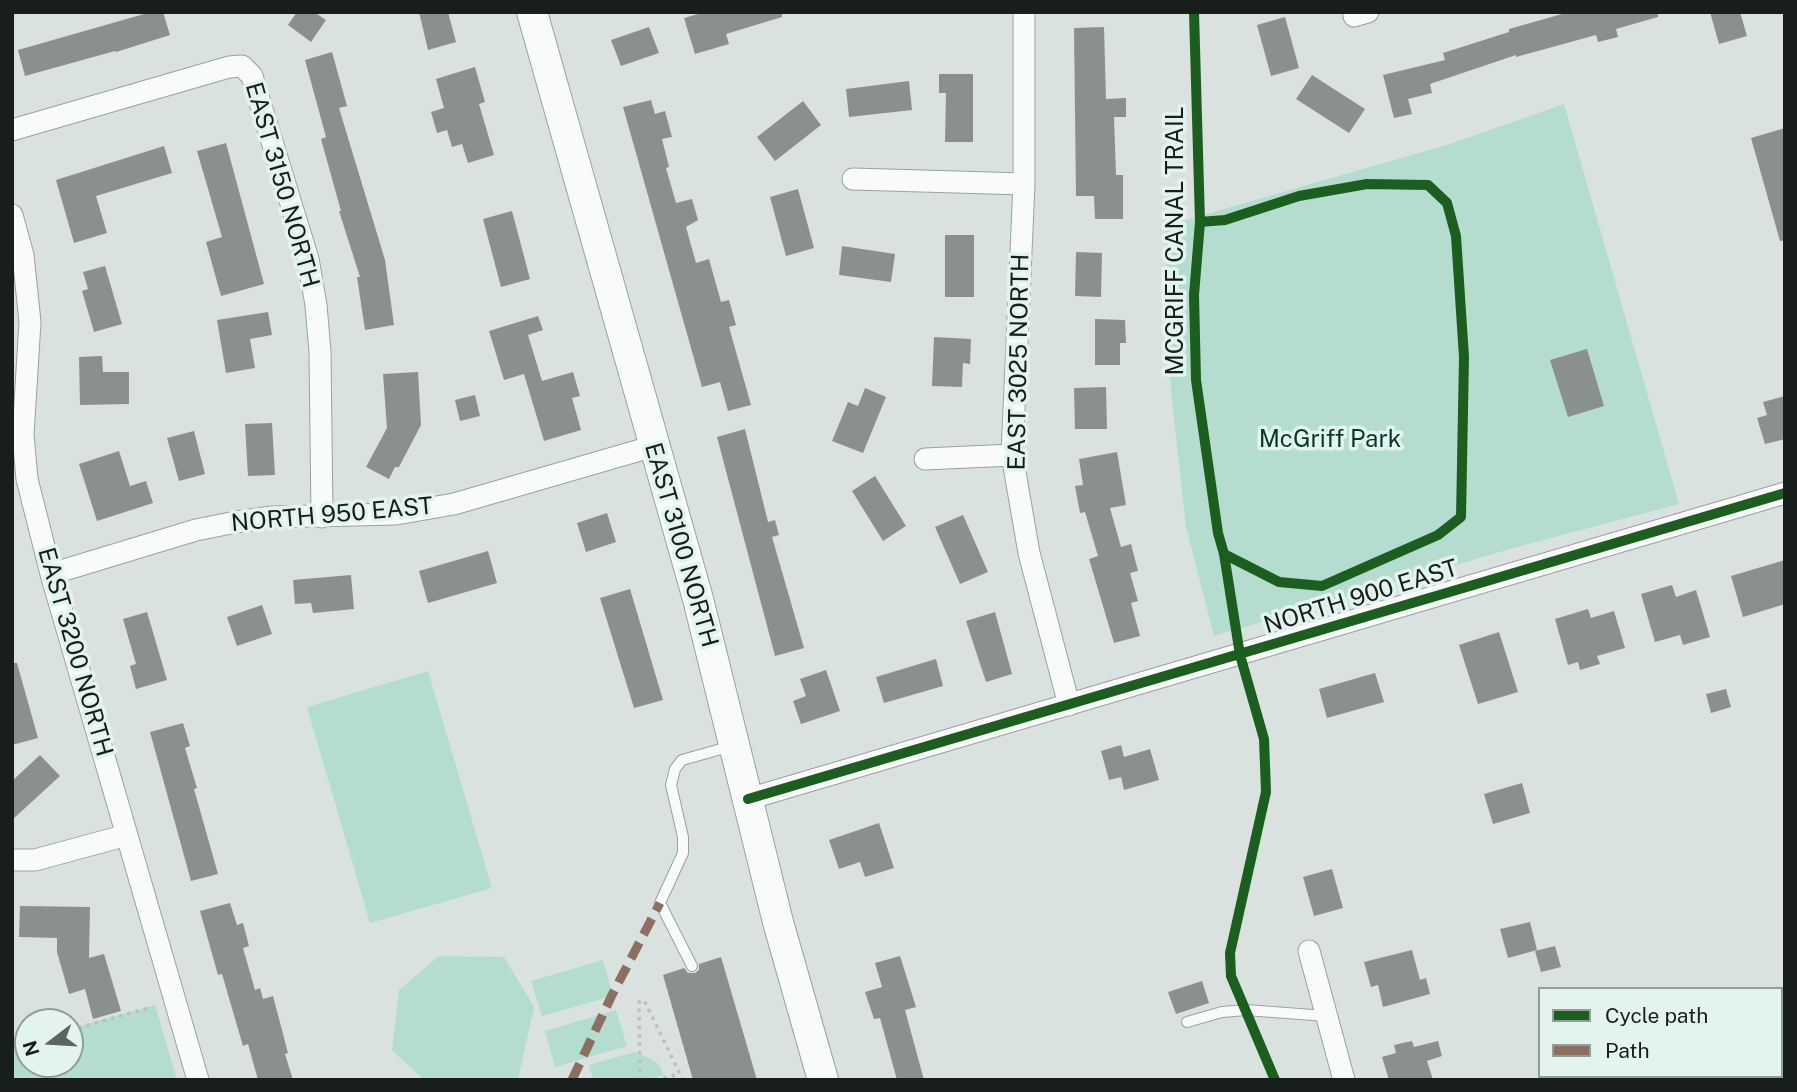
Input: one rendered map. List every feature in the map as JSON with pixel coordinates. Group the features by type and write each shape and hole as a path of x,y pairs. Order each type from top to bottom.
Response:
{"main road":[{"name":"EAST 3100 NORTH","path":"532,12 698,599 778,922 823,1080"}],"street":[{"name":"EAST 3025 NORTH","path":"1024,12 1024,184 1012,455 1030,553 1069,705"},
{"name":"EAST 3150 NORTH","path":"12,130 229,67 242,66 252,76 307,260 315,296 320,352 322,517"},
{"path":"853,179 1024,184"},
{"name":"EAST 3200 NORTH","path":"12,215 23,255 30,322 23,435 27,479 51,574 198,1080"},
{"name":"NORTH 950 EAST","path":"51,574 196,530 236,522 272,517 396,514 454,504 654,446"},
{"path":"925,459 1012,455"},
{"name":"NORTH 900 EAST","path":"748,799 1785,493"},
{"path":"12,860 35,860 127,835"},
{"path":"1309,951 1344,1080"}],"lane":[{"path":"692,966 660,903 683,853 683,837 671,785 675,769 682,760 735,745"},
{"path":"1187,1021 1222,1012 1246,1010 1326,1016"}],"path":[{"path":"639,1080 639,1002 644,1000 682,1080"},
{"path":"84,1026 149,1007"},
{"path":"655,1080 680,1073"}],"green space":[{"name":"McGriff Park","path":"1564,104 1679,504 1517,547 1214,636 1186,527 1171,392 1165,226 1450,144"},
{"path":"428,671 492,888 370,923 307,707"},
{"path":"439,956 504,957 534,1007 518,1080 424,1080 392,1050 399,990"},
{"path":"603,960 613,996 542,1016 531,981"},
{"path":"155,1005 177,1080 12,1080 14,1046 14,1078 84,1078 84,1025"},
{"path":"616,1010 627,1046 555,1067 545,1031"},
{"path":"635,1052 659,1065 664,1075 647,1080 593,1080 589,1065"}],"building":[{"path":"151,12 163,12 170,35 25,76 18,50"},
{"path":"297,12 314,12 326,20 311,42 288,25"},
{"path":"419,12 448,12 456,42 428,50"},
{"path":"705,12 782,12 782,17 726,34 729,44 695,54 684,18"},
{"path":"1569,12 1658,12 1658,17 1616,29 1618,37 1598,42 1596,35 1516,55 1430,84 1432,93 1408,99 1412,114 1394,118 1383,75 1445,60 1443,53 1509,32 1509,29"},
{"path":"1710,12 1740,12 1747,36 1719,44"},
{"path":"1285,17 1299,68 1271,76 1257,25"},
{"path":"649,27 659,53 621,66 611,40"},
{"path":"1104,27 1106,99 1126,98 1126,117 1114,117 1116,175 1123,175 1123,219 1095,219 1094,196 1076,196 1074,28"},
{"path":"332,52 347,106 339,108 385,260 394,325 365,330 357,277 360,277 339,211 321,139 326,137 305,60"},
{"path":"475,67 485,102 479,104 494,155 468,163 462,144 452,147 447,130 437,133 431,112 444,108 436,79"},
{"path":"939,74 973,74 973,142 945,142 946,93 939,93"},
{"path":"1312,75 1365,109 1349,133 1296,99"},
{"path":"909,81 912,110 849,117 846,89"},
{"path":"651,100 655,114 665,111 672,137 662,139 669,167 666,168 676,203 692,199 698,220 686,227 696,263 709,259 721,302 729,300 736,325 729,327 751,405 728,411 720,382 702,387 623,107"},
{"path":"803,101 821,125 775,161 757,137"},
{"path":"1785,128 1785,240 1780,241 1751,138"},
{"path":"226,143 264,284 221,296 206,242 222,237 197,151"},
{"path":"164,146 172,173 96,196 107,233 74,243 56,180"},
{"path":"798,189 814,248 786,256 770,197"},
{"path":"512,211 530,279 501,287 483,219"},
{"path":"945,235 974,235 974,297 945,297"},
{"path":"842,246 895,254 891,282 839,275"},
{"path":"1076,252 1102,253 1101,297 1075,296"},
{"path":"105,266 122,324 94,332 82,291 88,289 83,272"},
{"path":"268,312 272,335 250,339 255,368 226,373 217,320"},
{"path":"538,316 543,330 528,335 542,381 573,372 580,396 572,398 581,430 544,441 524,374 504,380 489,331"},
{"path":"1095,319 1125,320 1126,343 1120,343 1120,365 1095,365"},
{"path":"934,337 971,339 970,364 963,363 962,387 932,386"},
{"path":"1587,349 1604,406 1568,417 1550,360"},
{"path":"102,356 103,372 129,372 129,404 80,405 79,357"},
{"path":"418,372 421,425 399,467 395,467 389,479 366,467 387,428 383,374"},
{"path":"1106,387 1107,429 1075,429 1074,388"},
{"path":"865,388 886,397 863,453 832,441 848,402 858,406"},
{"path":"475,395 480,416 460,421 455,400"},
{"path":"1785,396 1785,439 1765,444 1757,418 1767,415 1763,402"},
{"path":"272,423 275,475 248,476 245,424"},
{"path":"745,429 768,522 775,520 779,535 772,537 804,648 775,656 717,437"},
{"path":"194,431 205,474 179,481 167,438"},
{"path":"119,451 130,486 146,481 153,503 97,521 79,464"},
{"path":"1117,452 1126,505 1110,508 1121,547 1131,544 1138,571 1130,573 1138,601 1131,603 1140,636 1114,643 1089,559 1098,556 1085,512 1080,513 1075,486 1083,485 1079,459"},
{"path":"875,476 906,526 883,541 852,491"},
{"path":"607,513 616,542 586,552 577,523"},
{"path":"963,515 988,572 960,584 935,527"},
{"path":"488,551 497,583 428,603 419,571"},
{"path":"1785,560 1785,604 1743,617 1731,576"},
{"path":"351,575 354,609 313,613 311,603 295,604 293,580"},
{"path":"1672,585 1676,597 1696,590 1710,637 1683,645 1680,635 1655,642 1641,594"},
{"path":"630,589 663,700 634,708 600,598"},
{"path":"262,605 272,634 237,646 227,617"},
{"path":"1588,609 1591,618 1614,611 1625,648 1597,656 1600,664 1580,670 1578,662 1568,665 1555,619"},
{"path":"147,612 167,680 136,689 130,666 136,664 123,619"},
{"path":"995,612 1012,674 986,682 966,621"},
{"path":"1499,632 1518,692 1478,704 1459,645"},
{"path":"936,659 943,686 884,703 876,677"},
{"path":"12,663 17,663 38,738 12,745"},
{"path":"826,670 840,711 801,724 793,701 806,696 800,679"},
{"path":"1375,673 1384,702 1327,718 1319,689"},
{"path":"1726,689 1731,707 1711,713 1706,694"},
{"path":"183,723 190,746 185,748 197,788 194,789 218,874 191,881 150,732"},
{"path":"1121,745 1124,757 1150,749 1159,780 1124,790 1121,777 1109,780 1101,751"},
{"path":"40,755 60,776 12,820 12,781"},
{"path":"1522,783 1530,813 1493,824 1484,794"},
{"path":"879,823 894,868 865,877 860,862 839,869 829,840"},
{"path":"1332,869 1343,908 1314,916 1303,877"},
{"path":"230,903 237,925 243,923 249,946 243,948 255,990 260,988 263,999 273,996 293,1080 258,1080 248,1044 243,1046 222,974 218,975 200,911"},
{"path":"20,906 90,907 89,958 104,954 121,1011 93,1019 85,989 69,994 57,952 57,938 19,937"},
{"path":"1530,922 1537,950 1508,958 1500,929"},
{"path":"1555,946 1561,967 1541,972 1535,951"},
{"path":"1412,950 1420,980 1426,978 1430,994 1383,1007 1378,985 1371,987 1364,962"},
{"path":"900,956 916,1007 905,1010 924,1080 897,1080 880,1018 874,1019 865,992 882,987 875,963"},
{"path":"721,957 757,1080 693,1080 663,975 684,968 688,973 695,973 699,970 699,964"},
{"path":"1202,981 1209,1003 1176,1014 1168,992"},
{"path":"1412,1041 1414,1047 1438,1041 1442,1056 1427,1061 1433,1080 1389,1080 1382,1057 1396,1053 1394,1045"}],"marked path":[{"path":"572,1080 660,903"}],"cycle path":[{"name":"MCGRIFF CANAL TRAIL","path":"1194,12 1200,222 1194,295 1196,380 1218,533 1224,554 1240,655 1264,739 1266,792 1230,953 1231,976 1275,1080"},
{"name":"MCGRIFF CANAL TRAIL","path":"1200,222 1225,220 1299,196 1367,184 1428,185 1447,203 1456,236 1464,357 1461,517 1438,535 1322,586 1279,582 1224,554"},
{"path":"748,799 1785,493"}]}
